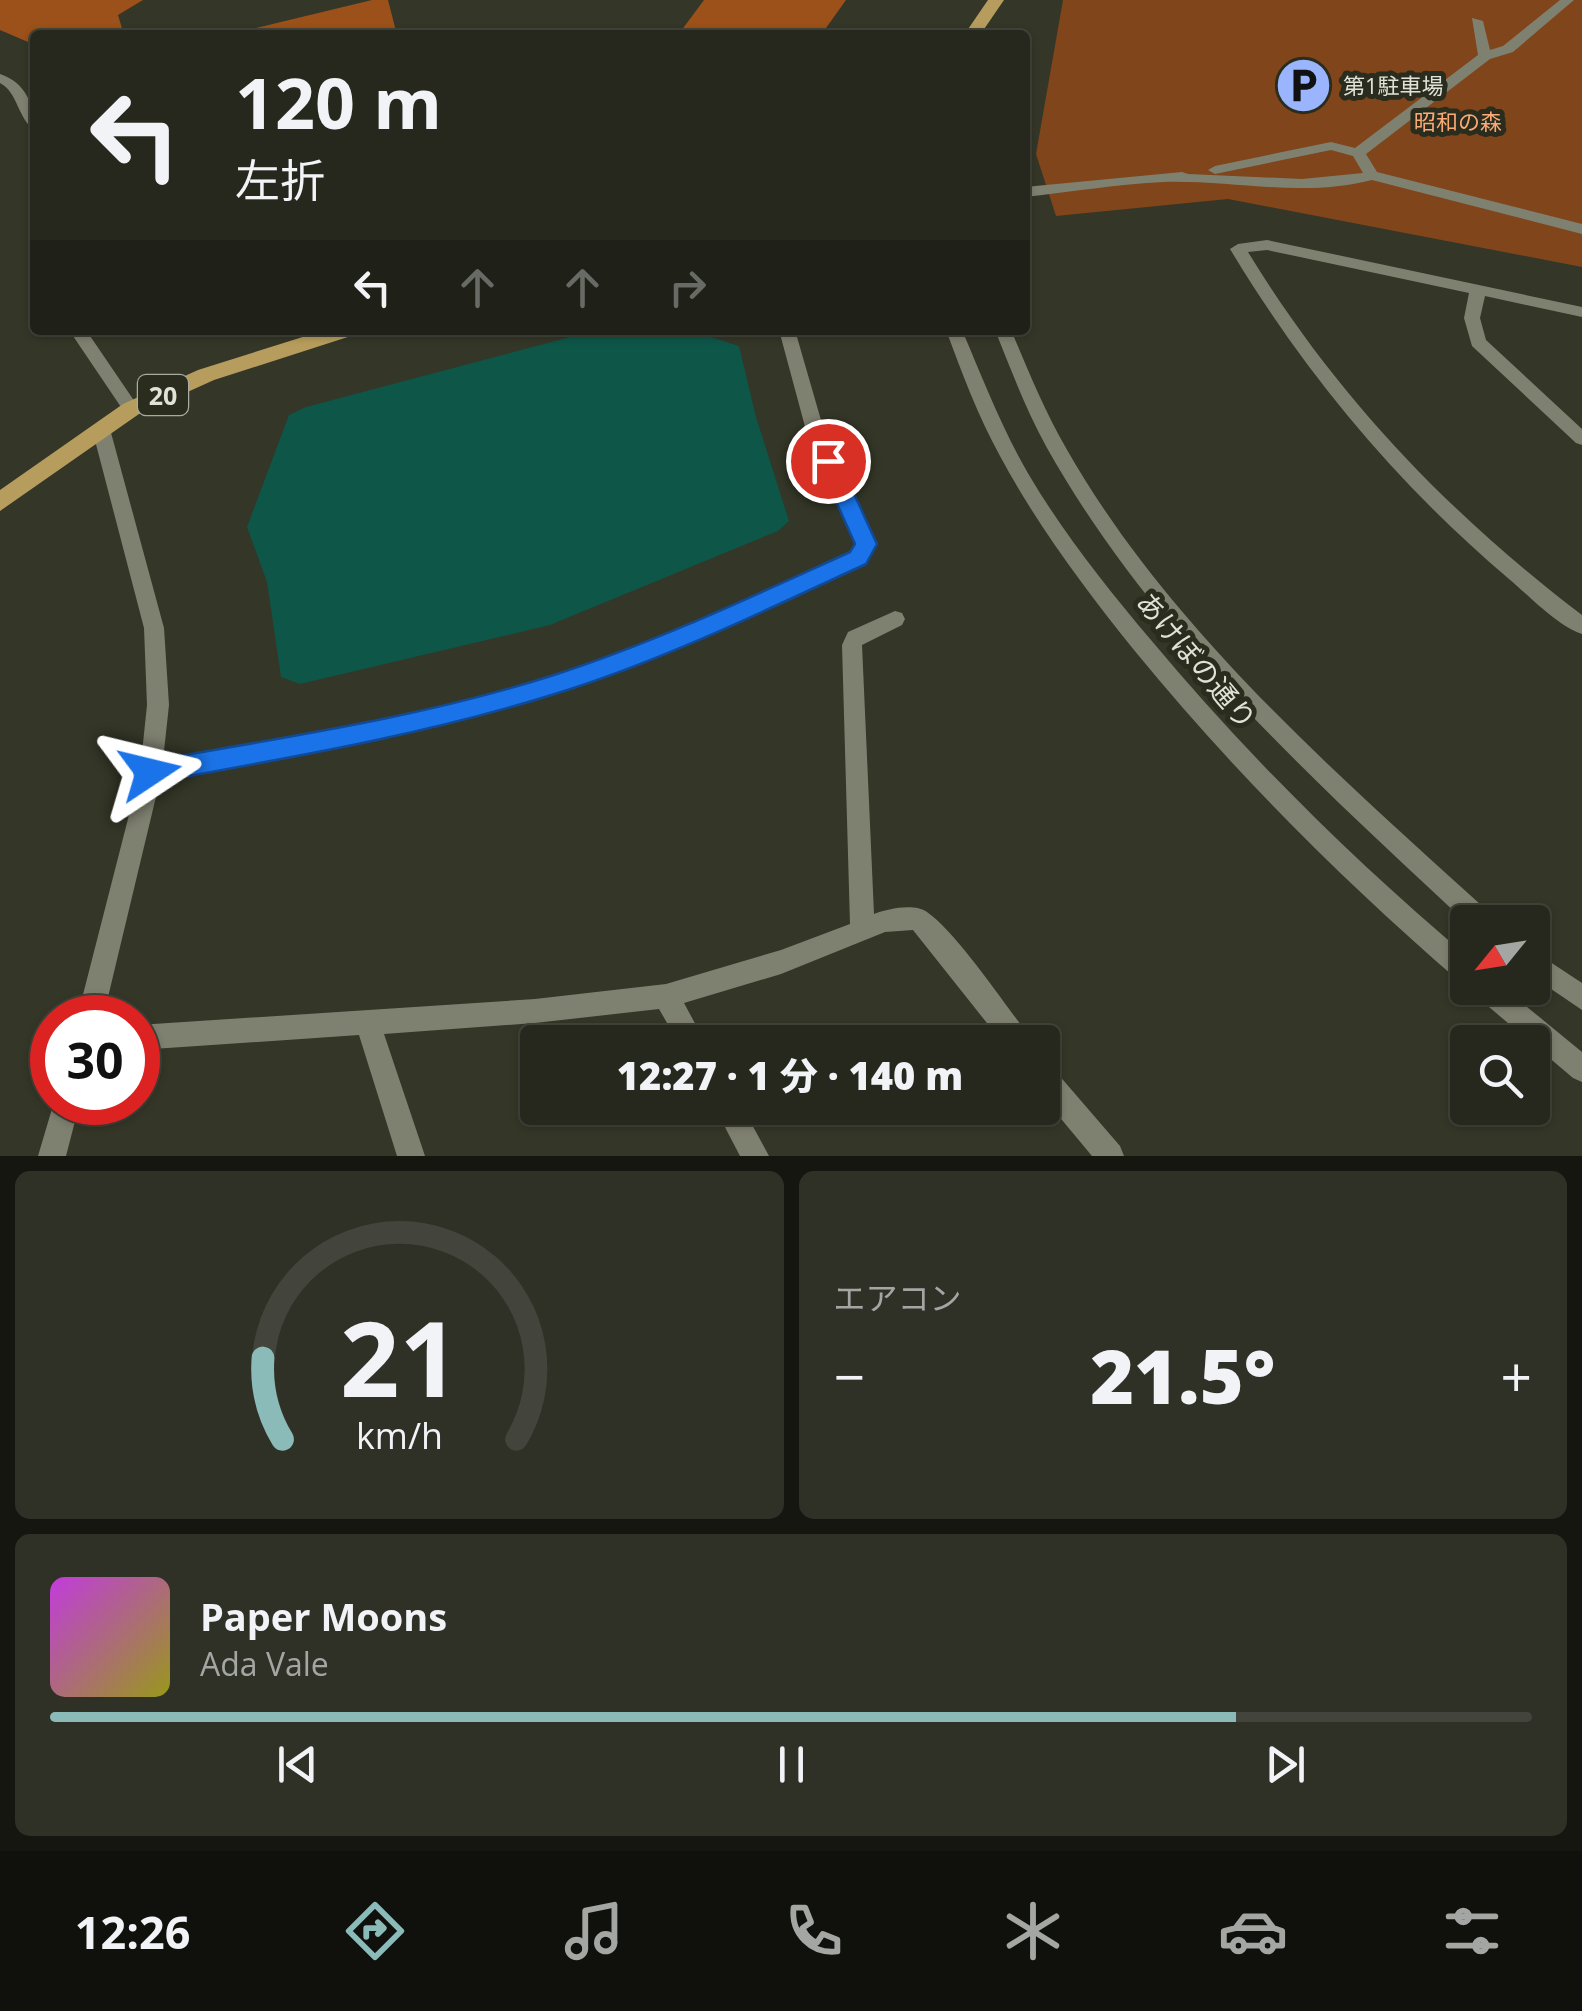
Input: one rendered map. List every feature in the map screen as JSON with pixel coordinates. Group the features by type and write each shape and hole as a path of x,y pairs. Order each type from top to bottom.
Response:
{"main road":[{"path":"975,30 996,0"},
{"name":"20","path":"0,502 131,410 206,375 331,335"}],"street":[{"path":"1358,153 1485,56 1508,48 1568,0"},
{"path":"1477,21 1485,56"},
{"path":"0,78 13,84 30,116"},
{"path":"1030,192 1170,178 1330,146 1358,153 1372,175"},
{"path":"1170,178 1328,184 1372,175 1582,229"},
{"path":"1582,312 1267,245 1238,249 1269,305 1303,353 1372,438 1454,520 1582,626"},
{"path":"1478,290 1472,318 1478,342 1582,439"},
{"path":"80,335 131,410"},
{"path":"150,772 390,729 557,684 714,624 858,558 866,544 816,434 788,335"},
{"name":"あけぼの通り","path":"956,335 1008,455 1048,521 1120,617 1252,770 1450,956"},
{"name":"あけぼの通り","path":"1005,335 1062,459 1170,606 1236,683 1344,795 1464,905"},
{"path":"96,995 150,772 158,706 154,628 100,429"},
{"path":"862,930 852,646 856,638 896,619"},
{"path":"160,1037 368,1023 666,996 781,962 885,921 918,920 942,944 1005,1025"},
{"path":"1550,974 1582,998"},
{"path":"666,996 682,1025"},
{"path":"1506,1005 1582,1068"},
{"path":"368,1023 411,1156"},
{"path":"1060,1096 1110,1156"},
{"path":"52,1156 61,1125"},
{"path":"737,1125 754,1156"}],"green space":[{"name":"昭和の森","path":"1063,0 1582,0 1582,267 1228,199 1056,216 1036,154"}],"shaded area":[{"path":"0,0 143,0 118,15 122,30 30,30 30,43 0,30"},
{"path":"372,0 388,0 396,30 248,30"},
{"path":"704,0 846,0 825,30 682,30"}],"water":[{"path":"578,335 705,335 739,346 756,417 789,521 778,531 550,625 300,684 281,677 267,582 247,527 289,415 306,407"}],"place":[{"name":"第1駐車場","path":"1304,85"}],"route":[{"path":"150,772 390,729 557,684 714,624 858,558 866,544 828,461"}]}
